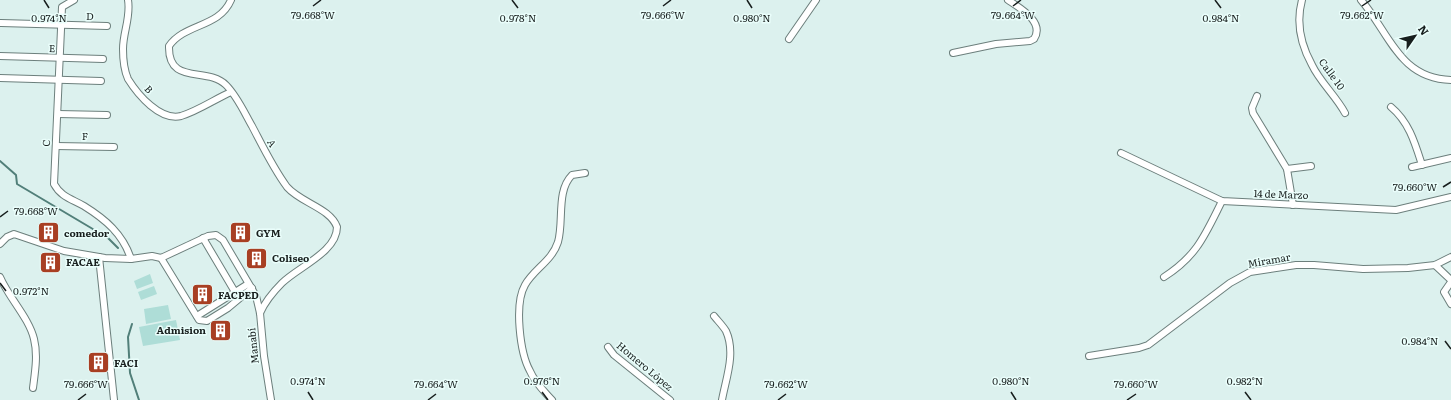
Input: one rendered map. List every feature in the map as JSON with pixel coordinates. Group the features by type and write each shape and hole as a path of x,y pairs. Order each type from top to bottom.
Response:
{"street":[{"name":"C","path":"74,0 62,6 54,184 62,195 83,206 110,224 118,233 132,259"},
{"name":"B","path":"128,0 129,14 123,48 123,61 128,78 150,105 161,112 180,116 231,92"},
{"name":"A","path":"230,0 221,15 181,34 173,41 169,46 169,51 175,67 183,72 216,79 224,83 241,106 286,187 294,194 328,214 337,227 332,243 326,250 282,282 265,302 260,313"},
{"path":"789,39 816,0"},
{"path":"952,53 996,44 1025,42 1034,39 1037,34 1035,23 1008,0"},
{"name":"Calle 10","path":"1302,0 1299,10 1299,26 1303,45 1312,66 1337,98 1345,113"},
{"path":"1360,0 1400,58 1425,74 1440,80 1451,80"},
{"name":"D","path":"1,23 107,26"},
{"name":"E","path":"0,56 103,59"},
{"path":"0,78 101,81"},
{"path":"1256,96 1252,108 1253,113 1287,169 1292,205"},
{"path":"1391,107 1401,115 1407,125 1422,165"},
{"path":"58,114 107,115"},
{"name":"F","path":"56,146 114,147"},
{"name":"14 de Marzo","path":"1121,153 1222,201 1396,210 1451,197"},
{"path":"1412,167 1451,158"},
{"path":"1287,169 1311,166"},
{"path":"552,400 536,382 529,370 520,335 521,299 526,283 553,254 558,241 563,205 562,191 567,180 572,175 585,173"},
{"path":"1164,277 1179,267 1196,250 1222,201"},
{"path":"0,244 7,236 14,234 64,251 99,257 132,259 152,256 161,258 203,238 235,292"},
{"name":"Manabí","path":"203,238 216,235 223,240 256,296 260,313 264,356 271,400"},
{"path":"99,257 114,400"},
{"name":"Miramar","path":"1089,356 1139,348 1148,345 1230,283 1250,272 1296,265 1363,269 1435,265 1451,257"},
{"path":"161,258 199,320 207,321 228,308 250,286"},
{"path":"1435,265 1451,281 1444,292 1451,304"},
{"path":"0,277 6,292 30,328 34,337 36,359 33,388"},
{"path":"197,316 235,292 250,286"},
{"path":"224,299 228,308"},
{"path":"714,316 726,332 729,349 730,366 722,400"},
{"name":"Homero López","path":"608,347 614,355 670,400"}],"shaded area":[{"path":"150,274 153,283 137,289 134,281"},
{"path":"154,286 157,294 141,300 138,292"},
{"path":"168,305 171,319 146,324 144,309"},
{"path":"176,320 180,340 143,346 139,327"}],"waterway":[{"path":"0,161 16,175 17,184 108,238 118,248"},
{"path":"132,324 128,337 130,373 139,400"}],"place":[{"name":"comedor","path":"49,233"},
{"name":"GYM","path":"240,233"},
{"name":"Coliseo","path":"256,258"},
{"name":"FACAE","path":"51,262"},
{"name":"FACPED","path":"202,295"},
{"name":"Admision","path":"221,330"},
{"name":"FACI","path":"98,363"}]}
